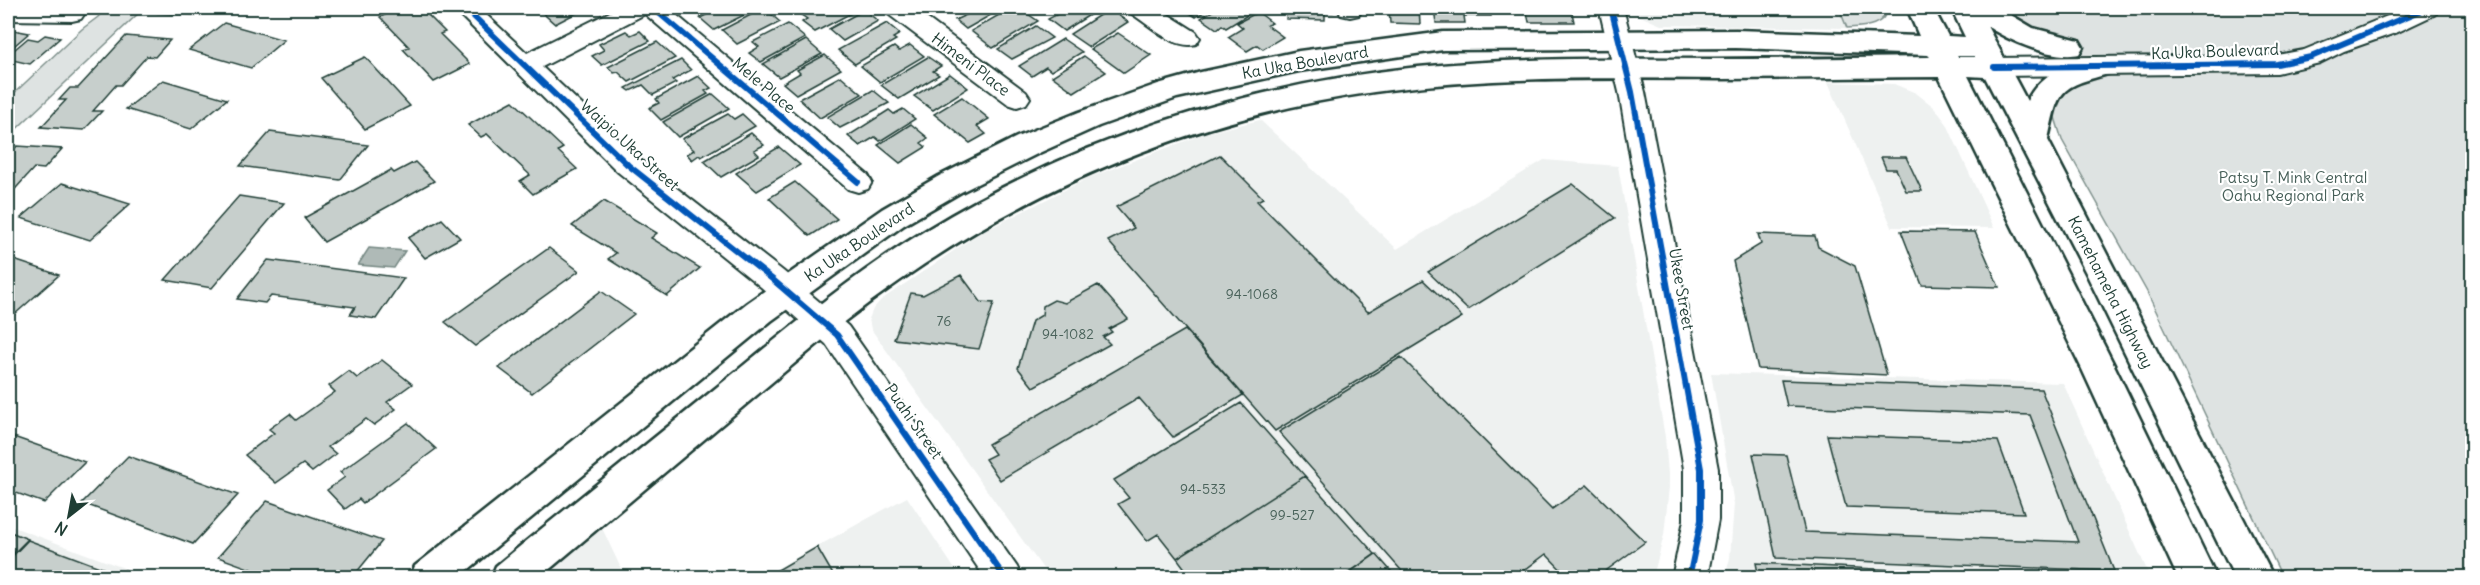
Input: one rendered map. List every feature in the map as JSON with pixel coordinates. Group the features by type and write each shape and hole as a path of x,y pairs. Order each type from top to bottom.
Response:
{"main road":[{"path":"1909,8 1893,28 1856,55 1942,94 1953,104 1993,156"},
{"path":"1920,8 2026,226 2098,367 2198,578"},
{"name":"Kamehameha Highway","path":"1964,8 2255,578"},
{"path":"1983,8 2004,25 2024,36 2069,47"},
{"name":"Ka Uka Boulevard","path":"444,570 787,291 893,217 950,184 1050,135 1168,91 1299,61 1443,41 1622,55 1989,57"},
{"name":"Ka Uka Boulevard","path":"510,578 821,321 867,286 943,234 1014,196 1102,154 1143,138 1253,105 1372,83 1622,55"},
{"path":"1168,91 1196,92 1253,105 1272,77 1299,61"},
{"path":"2032,139 2039,104 2048,90 2069,74 2098,67"}],"street":[{"name":"Waipio Uka Street","path":"465,8 628,165 787,291"},
{"path":"524,65 637,8"},
{"name":"Mele Place","path":"652,8 858,182"},
{"name":"Himeni Place","path":"897,8 1017,98"},
{"path":"1141,8 1186,38"},
{"name":"Ukee Street","path":"1611,8 1653,205 1701,469 1701,520 1689,578"},
{"name":"Ka Uka Boulevard","path":"1989,57 2098,67 2277,64 2311,57 2335,45 2372,34 2427,8"},
{"path":"8,12 72,13"},
{"name":"Ka Uka Boulevard","path":"1989,57 2069,47 2335,45"},
{"name":"Puahi Street","path":"787,291 837,335 1005,578"}],"shaded area":[{"path":"1636,8 1839,8 1847,28 1661,25 1640,16"},
{"path":"1828,82 1894,84 1916,93 1934,107 1947,124 1994,228 1892,227"},
{"path":"1260,120 1397,249 1544,160 1618,166 1665,437 1669,487 1664,535 1653,577 1049,577 871,329 869,319 873,309 881,300 977,235 1088,178 1206,133"},
{"path":"369,248 405,251 394,268 358,265"},
{"path":"1711,373 2063,383 2150,577 1725,577 1730,558 1734,504"},
{"path":"907,497 960,577 760,578"},
{"path":"8,525 148,577 8,577"},
{"path":"602,528 625,577 543,577"}],"green space":[{"path":"105,8 144,8 8,137 8,99"},
{"path":"1839,8 1888,8 1882,19 1872,25 1847,28"},
{"name":"Patsy T. Mink Central Oahu Regional Park","path":"1993,8 2472,8 2472,577 2282,577 2147,292 2062,140 2053,111 2057,99 2068,87 2086,79 2068,38 2051,37"}],"building":[{"path":"163,8 207,8 200,15 158,13"},
{"path":"401,8 421,8 445,32 440,34 470,64 434,82 403,49 409,47 380,17"},
{"path":"537,8 586,8 555,24"},
{"path":"720,8 758,8 714,30 700,18"},
{"path":"764,8 780,22 737,44 722,30"},
{"path":"812,8 861,8 815,32 802,22 807,19 800,14"},
{"path":"967,8 1003,8 966,29 955,20 966,15 961,11"},
{"path":"1011,8 1019,8 1038,21 993,48 971,31"},
{"path":"1069,8 1094,8 1088,11 1091,14 1064,31 1048,19"},
{"path":"1182,8 1210,8 1196,17"},
{"path":"1217,8 1259,8 1226,28 1222,25 1217,29 1201,18"},
{"path":"1281,8 1333,8 1333,12 1325,12 1325,20 1286,19 1287,9"},
{"path":"1389,8 1419,8 1420,24 1390,23"},
{"path":"1434,8 1490,8 1491,16 1464,16 1465,23 1436,23"},
{"path":"1526,8 1571,8 1574,22 1529,22"},
{"path":"1109,9 1128,22 1089,47 1070,34"},
{"path":"864,10 878,21 843,41 829,29"},
{"path":"1258,12 1272,23 1267,25 1283,37 1263,49 1257,45 1247,51 1228,37 1243,28 1237,23"},
{"path":"224,23 284,40 251,68 189,50"},
{"path":"887,23 900,34 893,38 896,40 855,64 838,50"},
{"path":"788,24 805,38 761,62 749,53 759,47 753,42"},
{"path":"1036,26 1052,38 1012,59 998,49"},
{"path":"8,29 29,33 8,51"},
{"path":"626,31 631,35 640,31 650,41 602,65 592,56 604,50 599,44"},
{"path":"1118,33 1151,55 1124,73 1091,49"},
{"path":"45,35 60,38 30,64 8,59 8,55 28,38 38,40"},
{"path":"126,36 170,40 155,57 147,56 121,85 116,85 93,111 102,111 84,130 41,127 66,100 59,100 70,88 78,88"},
{"path":"1063,39 1082,52 1051,71 1046,67 1032,76 1019,66"},
{"path":"806,40 822,54 779,77 763,64"},
{"path":"657,42 675,58 629,82 608,67"},
{"path":"910,45 924,56 880,82 861,66 894,47 899,51"},
{"path":"825,55 841,69 796,94 783,83 800,73 797,70"},
{"path":"1084,56 1106,72 1074,92 1052,76"},
{"path":"365,57 410,106 365,129 321,78"},
{"path":"928,57 941,66 933,71 939,75 899,99 881,85"},
{"path":"681,60 691,70 672,80 676,83 653,95 643,85 630,91 626,88"},
{"path":"950,74 968,88 933,110 914,96"},
{"path":"698,76 711,88 705,91 708,94 661,120 649,108 659,103 656,99"},
{"path":"841,76 862,94 820,118 799,99"},
{"path":"163,80 227,99 191,129 126,109"},
{"path":"873,90 889,103 840,128 827,117"},
{"path":"713,94 729,108 678,137 663,122"},
{"path":"962,97 989,119 977,126 986,134 970,143 934,114"},
{"path":"513,101 563,148 558,151 577,169 533,194 520,181 530,175 487,134 481,137 468,125"},
{"path":"903,109 915,119 880,141 875,137 860,146 848,136 889,110 894,114"},
{"path":"728,114 734,119 742,114 755,126 692,160 687,154 694,150 682,139"},
{"path":"911,124 928,138 921,143 926,147 900,163 878,145"},
{"path":"270,132 368,145 340,180 240,166"},
{"path":"751,133 764,145 754,150 759,155 721,177 704,161"},
{"path":"17,146 62,149 44,169 34,168 8,197 8,156"},
{"path":"779,147 800,165 757,191 736,173"},
{"path":"1220,155 1263,198 1257,201 1368,312 1423,280 1462,317 1275,431 1108,241 1134,228 1116,207"},
{"path":"1881,157 1906,157 1922,191 1906,191 1896,169 1886,169"},
{"path":"415,162 434,181 324,242 304,218 391,170 394,173"},
{"path":"795,182 837,219 810,236 769,198"},
{"path":"62,183 130,204 90,240 21,218"},
{"path":"1573,184 1615,218 1468,310 1428,272"},
{"path":"239,196 284,203 212,288 165,280"},
{"path":"604,201 657,233 651,238 700,268 667,296 608,259 616,253 572,226"},
{"path":"442,219 460,238 425,258 408,238"},
{"path":"1901,231 1975,232 1999,287 1922,285"},
{"path":"1758,234 1815,236 1818,247 1855,266 1887,375 1758,369 1733,261 1761,244"},
{"path":"549,248 579,271 475,346 445,322"},
{"path":"8,258 59,275 15,314 8,312"},
{"path":"268,260 404,278 376,319 350,315 355,307 271,296 265,303 237,299"},
{"path":"961,275 981,302 994,303 979,349 894,339 911,293 923,295"},
{"path":"1098,285 1128,319 1109,329 1112,332 1103,337 1110,344 1033,387 1018,368 1032,321 1042,315 1043,306 1054,300 1065,303"},
{"path":"601,291 634,314 532,393 499,368"},
{"path":"1185,330 1243,395 1173,437 1139,398 1000,480 985,459 995,454 988,444"},
{"path":"1401,357 1552,509 1587,485 1645,542 1596,578 1569,578 1546,554 1514,578 1408,578 1279,432"},
{"path":"382,360 412,384 387,402 396,409 374,425 366,419 328,447 336,454 312,472 303,464 276,483 245,455 274,433 269,429 290,414 296,420 335,392 329,386 349,371 357,378"},
{"path":"1781,380 2041,389 2114,571 1776,558 1753,454 1786,455 1805,532 2078,542 2030,415 1787,406"},
{"path":"1241,403 1305,476 1177,558 1158,534 1147,541 1118,504 1129,498 1114,480"},
{"path":"408,423 436,449 363,503 359,499 345,509 327,490 345,477 340,472"},
{"path":"8,435 85,462 44,503 8,490"},
{"path":"1827,435 1998,441 2024,513 1846,507"},
{"path":"128,456 238,495 193,544 82,503"},
{"path":"1305,476 1375,554 1341,578 1192,578 1177,558"},
{"path":"267,501 382,541 352,578 276,578 218,557"},
{"path":"8,531 28,539 8,559"},
{"path":"28,540 113,572 108,578 8,578 8,561"},
{"path":"817,547 835,578 764,578"},
{"path":"1376,554 1397,578 1342,578"},
{"path":"1756,563 2058,578 1759,578"},
{"path":"125,570 143,578 118,578"}],"cycle path":[{"path":"465,8 628,165 772,279 837,335 1005,578"},
{"path":"653,8 858,182"},
{"path":"1611,8 1632,92 1701,469 1701,520 1689,578"},
{"path":"1994,67 2277,64 2311,57 2427,8"}]}
